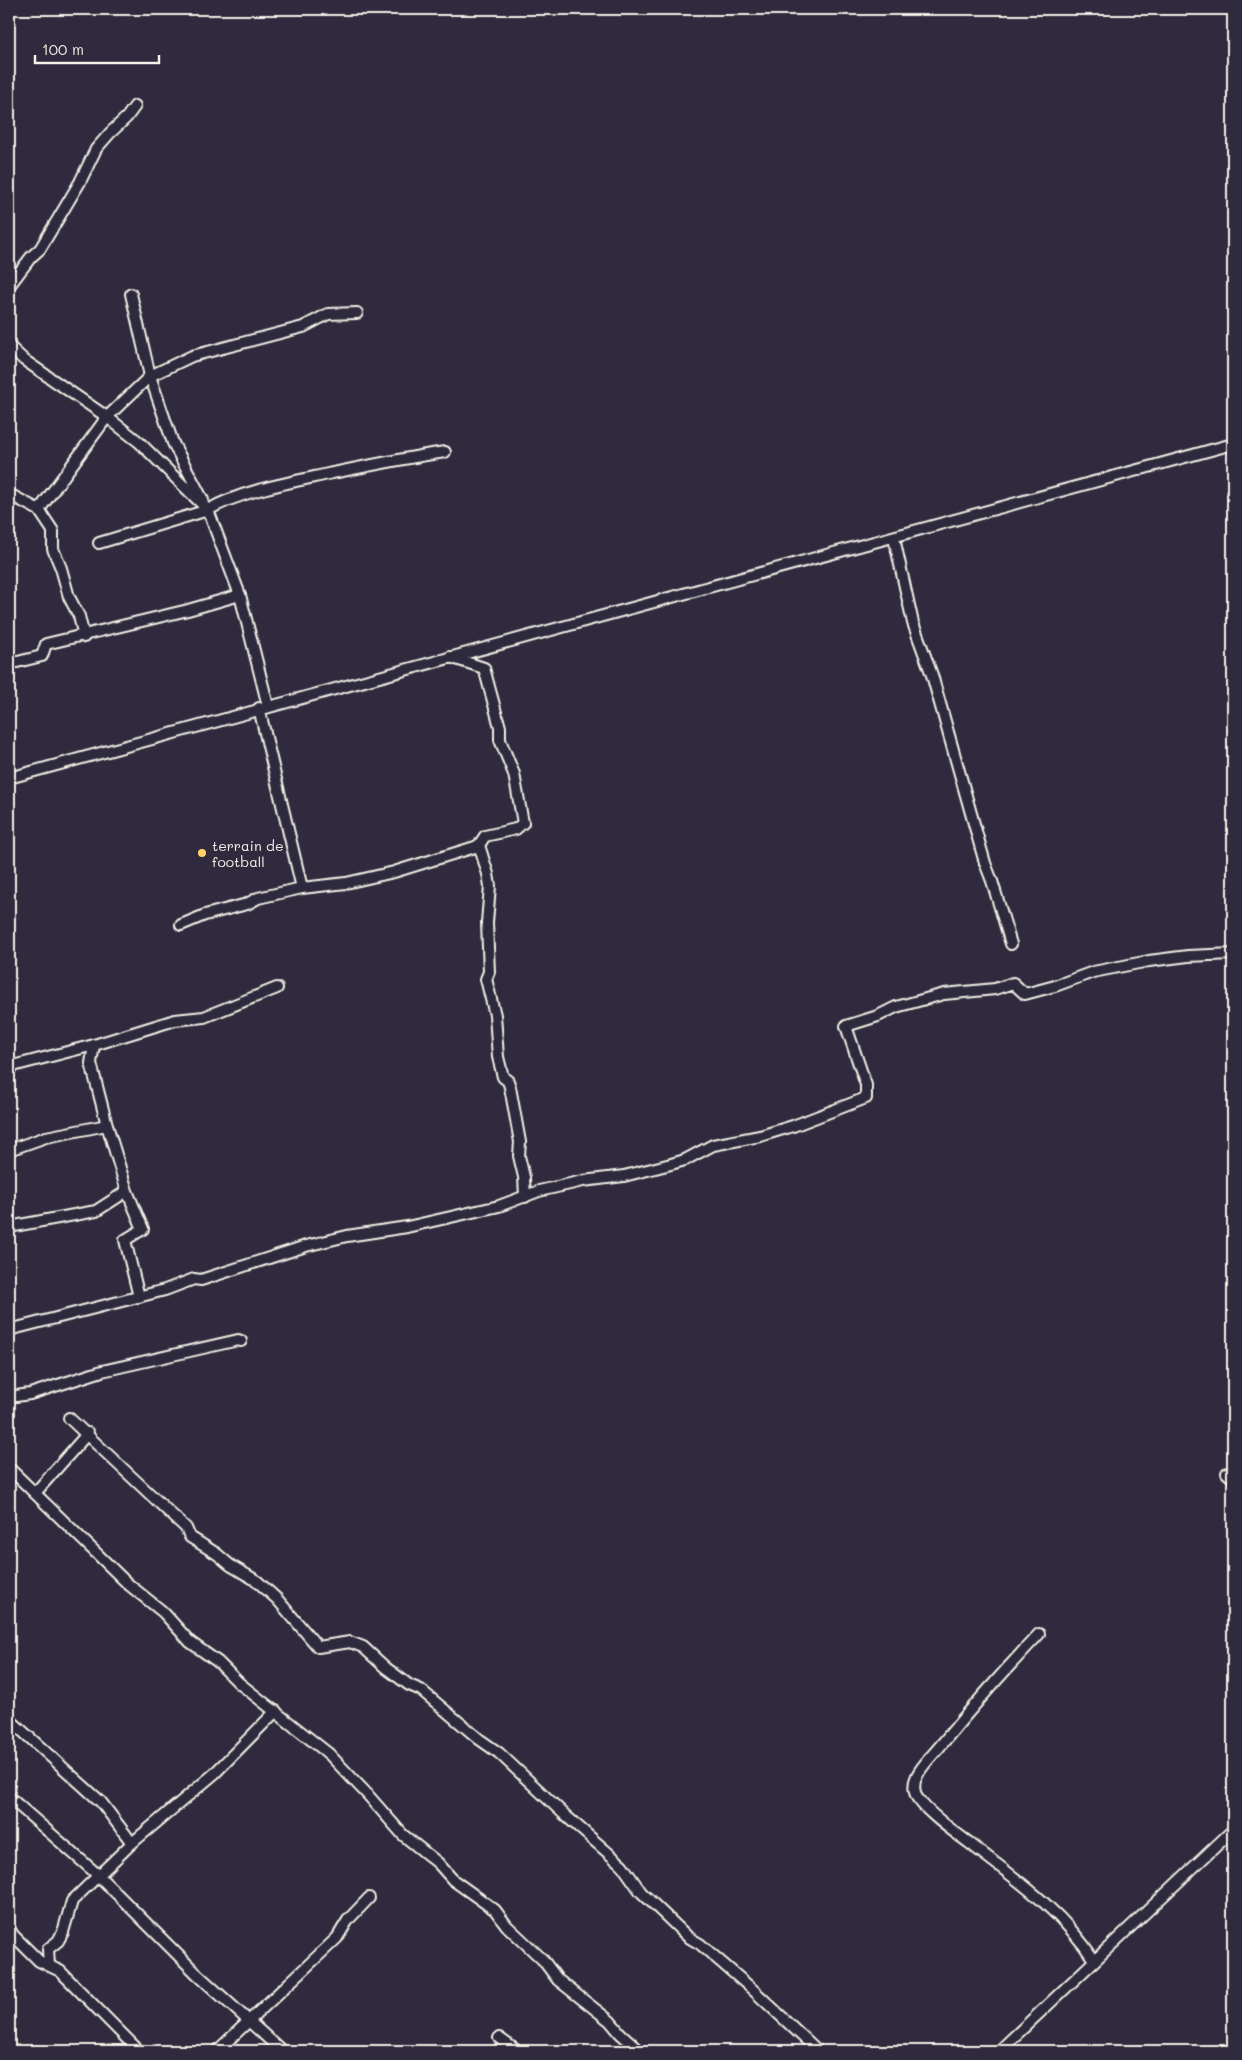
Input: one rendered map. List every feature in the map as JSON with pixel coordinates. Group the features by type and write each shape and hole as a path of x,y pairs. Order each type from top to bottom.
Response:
{"street":[{"path":"9,286 31,257 40,249 80,182 96,149 135,106"},
{"path":"131,294 150,376 173,443 208,510 240,595 302,888"},
{"path":"39,510 107,417 150,376 192,356 303,327 328,314 357,313"},
{"path":"9,346 24,360 107,417 139,442 208,510"},
{"path":"9,778 1233,444"},
{"path":"99,543 208,510 220,503 295,480 392,460 445,452"},
{"path":"9,494 39,510 53,531 53,549 61,568 69,597 79,616 84,637"},
{"path":"894,538 913,623 932,675 1010,944"},
{"path":"9,664 42,656 46,644 84,637 240,595"},
{"path":"180,925 205,915 247,904 258,898 302,888 346,883 394,872 480,845 485,836 516,829 523,823 514,774 500,740 500,727 480,649"},
{"path":"450,657 484,668"},
{"path":"480,845 490,886 488,923 490,972 486,979 495,1015 498,1057 503,1077 508,1081 510,1087 518,1129 520,1166 524,1177 525,1197"},
{"path":"9,1330 138,1296 194,1279 201,1280 306,1246 347,1236 407,1227 499,1206 539,1190 583,1181 624,1176 685,1160 713,1145 760,1136 793,1126 866,1098 866,1085 846,1026 878,1016 896,1007 944,994 995,989 1013,983 1025,994 1055,986 1093,972 1150,961 1188,956 1233,954"},
{"path":"9,1066 94,1045 175,1020 204,1017 277,988"},
{"path":"94,1045 92,1063 107,1125 127,1191 143,1228 125,1240 138,1296"},
{"path":"9,1150 46,1137 107,1125"},
{"path":"9,1227 96,1211 127,1191"},
{"path":"9,1397 30,1394 102,1371 215,1345 241,1341"},
{"path":"69,1418 186,1528 190,1537 264,1587 318,1647 350,1642 363,1647 386,1668 421,1690 479,1739 499,1753 622,1865 641,1892 688,1937 700,1944 744,1982 818,2051"},
{"path":"36,1493 88,1434"},
{"path":"9,1468 128,1584 163,1612 190,1642 218,1662 238,1683 329,1754 402,1835 438,1863 453,1880 494,1910 507,1926 543,1960 558,1980 610,2021 640,2051"},
{"path":"1039,1634 984,1693 927,1762 916,1778 915,1793 919,1800 947,1825 1023,1884 1062,1920 1086,1947 1094,1960"},
{"path":"49,1965 48,1949 58,1941 72,1901 132,1843 214,1774 276,1711"},
{"path":"9,1719 101,1802 132,1843"},
{"path":"9,1798 98,1876 197,1974 282,2051"},
{"path":"999,2051 1233,1830"},
{"path":"217,2051 337,1938 348,1920 369,1898"},
{"path":"9,1928 13,1935 39,1961 60,1971 139,2051"},
{"path":"499,2038 517,2051"}],"place":[{"name":"terrain de football","path":"202,853"}]}
